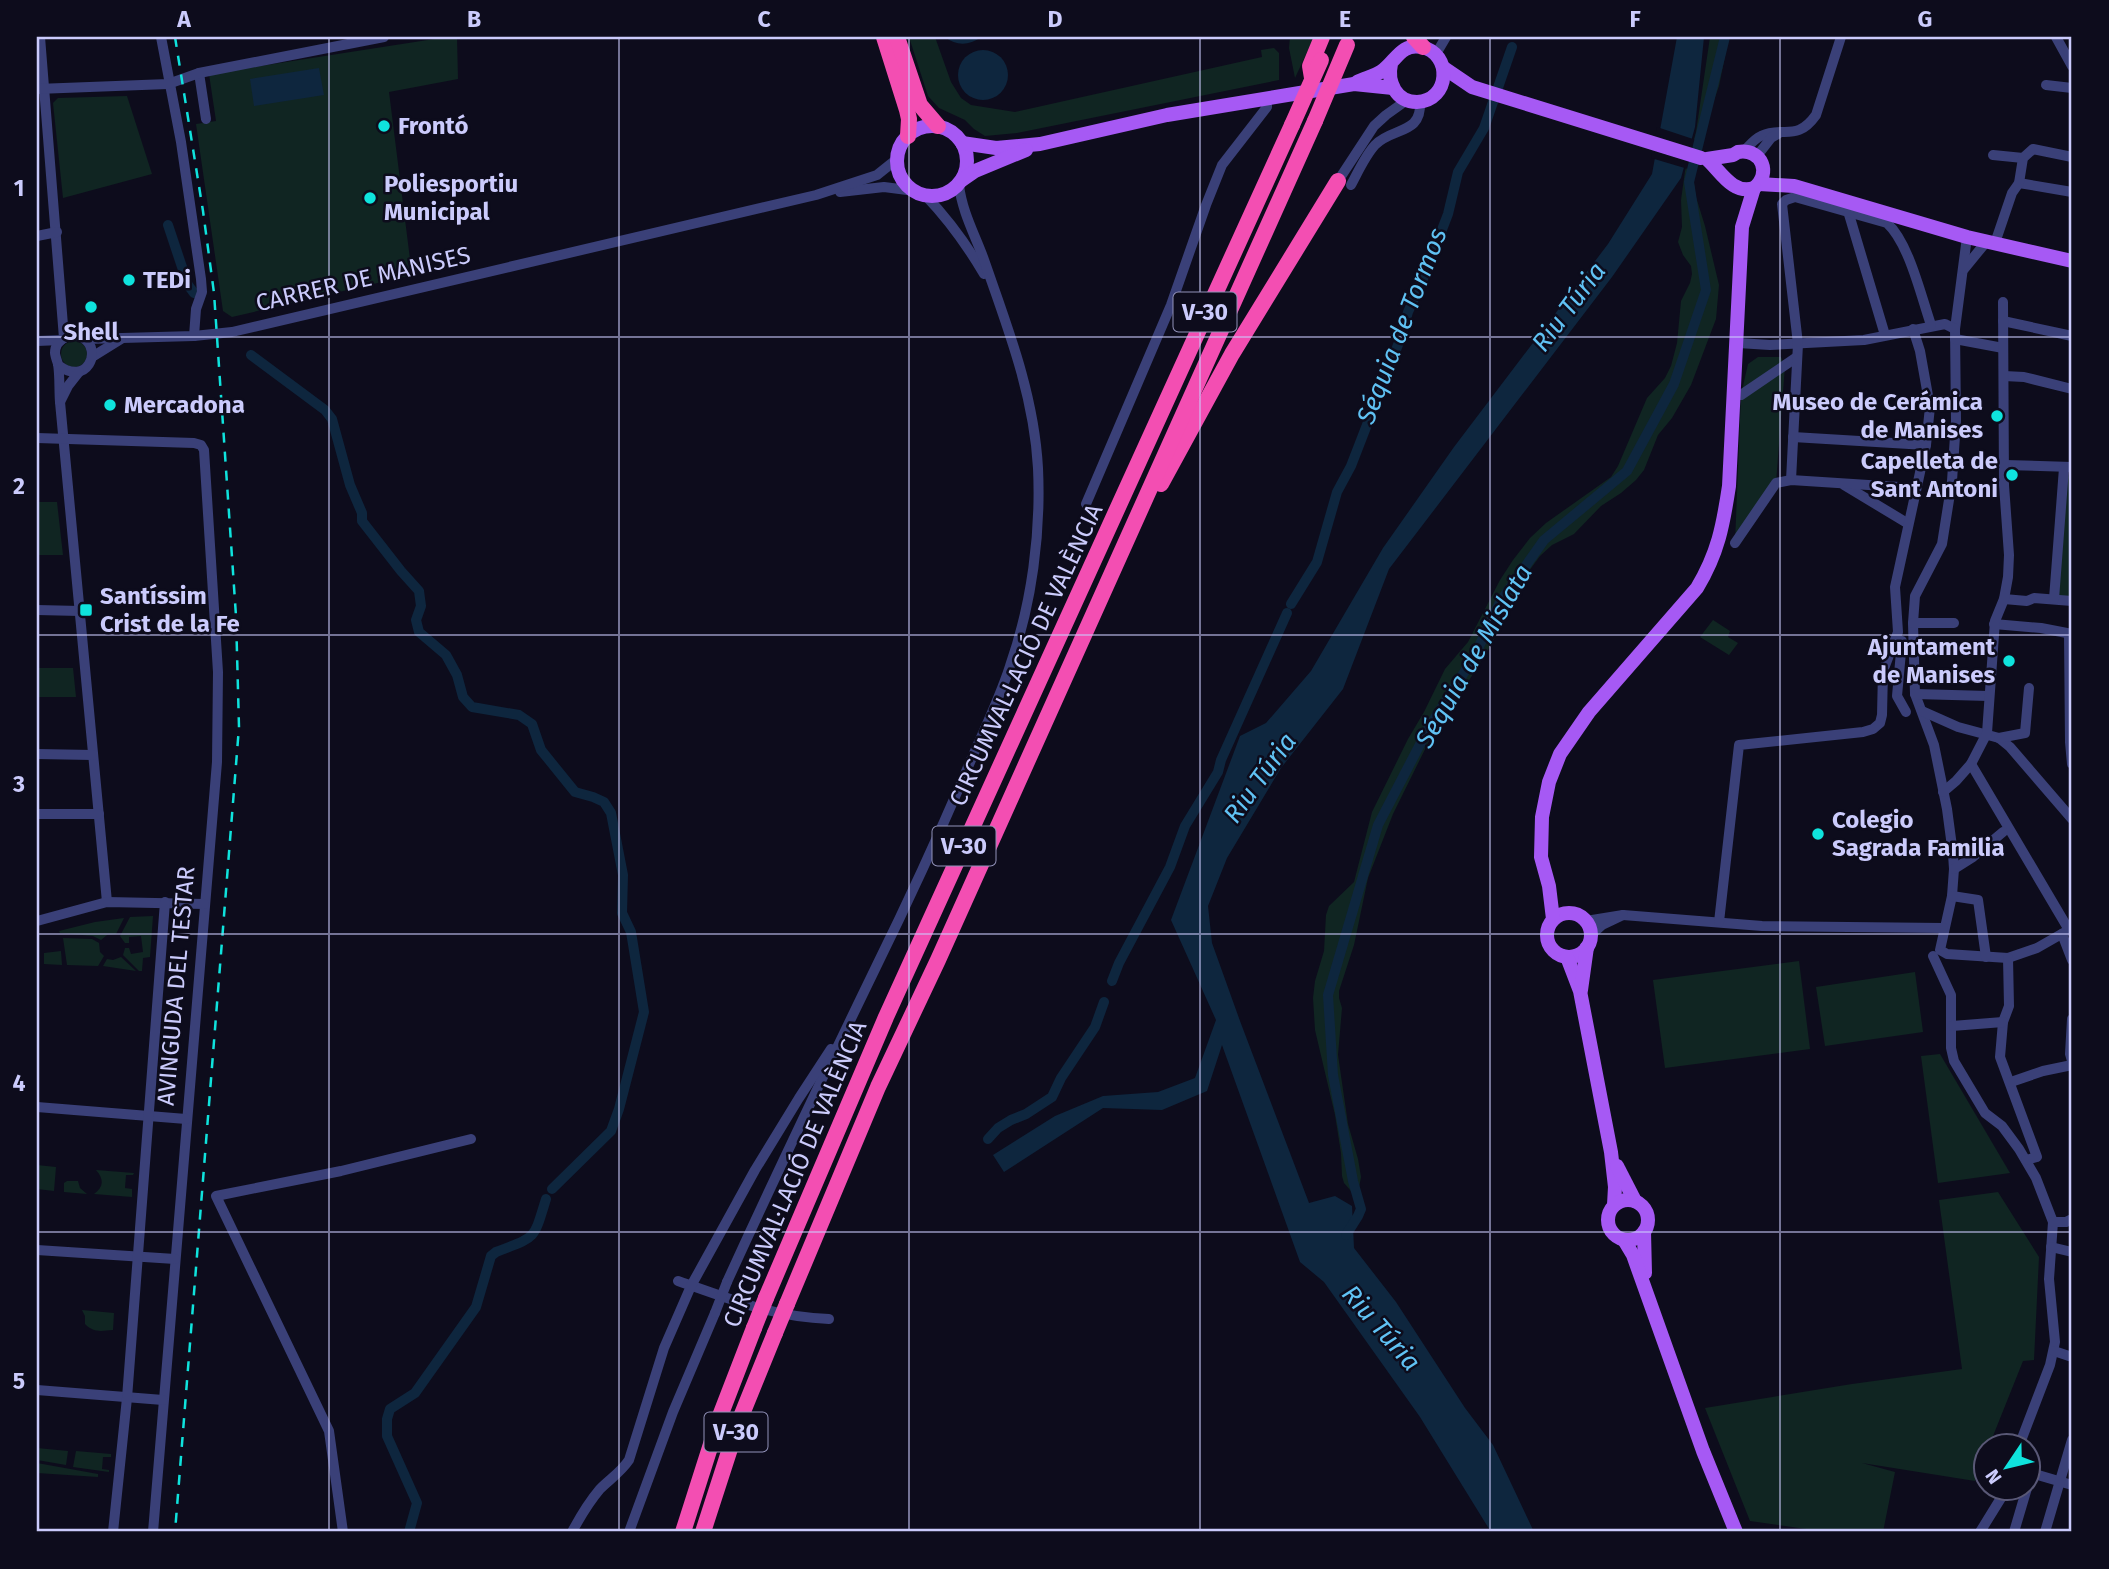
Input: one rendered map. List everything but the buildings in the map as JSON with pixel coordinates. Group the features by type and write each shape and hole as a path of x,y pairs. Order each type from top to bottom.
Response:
{"highway":[{"path":"884,37 907,110 908,136"},
{"path":"897,37 920,105 938,126"},
{"path":"1317,58 1322,37"},
{"name":"CIRCUMVAL·LACIÓ DE VALÈNCIA","path":"683,1532 720,1416 754,1328 876,1041 1292,125 1312,79 1317,58 1331,37"},
{"name":"CIRCUMVAL·LACIÓ DE VALÈNCIA","path":"703,1532 738,1424 878,1087 938,960 1315,121 1348,41"},
{"path":"1069,667 1113,585 1161,484 1232,354 1344,183"},
{"path":"671,1532 720,1416"}],"main road":[{"path":"1444,68 1438,91 1427,100 1413,101 1399,95 1393,88 1389,72 1395,57 1407,48 1424,46 1444,68 1472,86 1704,159 1749,157 1794,186 1967,237 2072,261"},
{"path":"962,143 996,148 1040,144 1167,115 1354,84 1381,72 1391,64"},
{"path":"1354,84 1393,88"},
{"path":"1438,91 1472,86"},
{"path":"960,182 967,161 962,143 948,130 938,126 924,127 908,136 900,146 897,159 901,177 920,193 940,195 960,182 975,171 1040,144"},
{"path":"1559,916 1541,857 1542,817 1549,782 1560,754 1589,712 1697,588 1709,568 1723,526 1729,486 1742,228 1726,166 1749,157"},
{"path":"1742,228 1764,172 1749,157"},
{"path":"1704,159 1740,190 1757,186 1794,186"},
{"path":"1559,916 1580,916 1588,934 1580,991"},
{"path":"1559,916 1547,933 1556,953 1567,957 1582,953 1588,934"},
{"path":"1567,957 1580,991 1611,1152 1614,1205"},
{"path":"1611,1152 1635,1201 1643,1207 1647,1215 1643,1251 1647,1292"},
{"path":"1635,1201 1624,1200 1614,1205 1607,1223 1613,1234 1624,1240 1633,1255 1703,1451 1736,1532"},
{"path":"1624,1240 1635,1239 1644,1232"}],"street":[{"path":"40,37 41,89 57,232 62,339 56,346 56,359 107,902"},
{"path":"161,37 181,142 201,279 202,292 196,309 194,336"},
{"path":"41,89 169,84 199,73 384,37"},
{"path":"1424,46 1446,37"},
{"path":"1749,157 1772,138 1781,133 1797,132 1810,123 1816,115 1841,37"},
{"path":"2056,37 2072,66"},
{"path":"199,73 206,119"},
{"path":"2046,85 2072,88"},
{"path":"1086,504 1168,314 1222,165 1268,107 1267,98"},
{"path":"1413,101 1421,113 1417,121 1379,141 1344,183 1374,126 1385,115 1413,101"},
{"path":"1964,269 1991,242 2019,183 2023,158 2033,149 2072,157"},
{"path":"1993,155 2023,158"},
{"path":"816,195 877,175 897,159"},
{"path":"629,1532 673,1412 727,1282 944,824 1010,668 1024,612 1035,554 1039,505 1038,465 1030,410 1020,365 964,210 960,182"},
{"path":"2019,183 2072,192"},
{"path":"816,195 884,187 920,193 947,218 996,294"},
{"name":"CARRER DE MANISES","path":"86,339 217,335 816,195"},
{"path":"1791,480 1798,344 1782,204 1795,197 1887,223 1896,232 1931,326"},
{"path":"1848,211 1885,335"},
{"path":"37,236 57,232"},
{"path":"1967,237 1955,334 1956,421 1952,481 1942,544 1915,596 1912,628 1915,694 1934,745 1947,809 1954,869 1952,895 1937,953 1951,996 1954,1061 1985,1113 2002,1126 2026,1160 2036,1178 2062,1250 2049,1279 2054,1351 2024,1432"},
{"path":"1943,792 1971,764 1987,733 1994,624 2004,599 2008,577 2004,495 2003,302"},
{"path":"2003,321 2072,336"},
{"path":"1738,343 1770,345 1864,340 1945,324 1955,334 2003,348"},
{"path":"1906,712 1897,696 1900,637 1895,587 1926,445 1930,407 1920,351 1913,329"},
{"path":"37,342 76,335 86,339 91,347 92,357 88,366 79,372 68,386 60,402"},
{"path":"92,357 123,337"},
{"path":"37,342 67,372 79,372"},
{"path":"1741,395 1797,357"},
{"path":"2004,376 2024,377 2072,388"},
{"path":"1793,437 1926,445"},
{"path":"37,438 64,439"},
{"name":"AVINGUDA DEL TESTAR","path":"64,439 201,445 204,450 218,672 216,762 153,1532"},
{"path":"2005,465 2068,468 2054,599"},
{"path":"1735,543 1776,483 1791,480 1915,488"},
{"path":"1841,483 1908,523"},
{"path":"1866,498 1867,485"},
{"path":"2004,599 2072,601"},
{"path":"37,610 80,611"},
{"path":"1719,922 1739,745 1873,729 1880,723 1882,715 1883,671 1900,637 1912,628 1954,623"},
{"path":"1994,624 2071,634 2072,764"},
{"path":"1999,738 2025,733 2029,688"},
{"path":"1915,694 1989,700"},
{"path":"1922,711 1958,727 1999,738 2010,747 2072,819"},
{"path":"37,754 93,755"},
{"path":"1971,764 2068,931 2072,960"},
{"path":"37,814 99,814"},
{"path":"1954,869 1973,858 2003,832"},
{"path":"1952,895 1978,900 1986,957"},
{"path":"37,921 107,902 204,904"},
{"path":"113,1532 127,1398 165,902"},
{"path":"1588,934 1623,915 1762,926 1943,928"},
{"path":"1937,953 2008,958 2036,948 2068,931"},
{"path":"2008,958 2009,1006 2003,1022 2000,1057 2038,1157 2026,1160"},
{"path":"2011,1082 2072,1063 2072,1019"},
{"path":"1952,1026 2003,1022"},
{"path":"572,1532 601,1488 629,1461 664,1348 691,1286 721,1228 780,1129 845,1031"},
{"path":"37,1107 186,1119"},
{"path":"344,1532 329,1431 216,1196 341,1171 471,1139"},
{"path":"2053,1222 2069,1220"},
{"path":"37,1250 175,1259"},
{"path":"677,1282 751,1307 799,1318 829,1319"},
{"path":"2054,1351 2072,1357"},
{"path":"37,1390 163,1400"},
{"path":"2045,1532 2072,1440"},
{"path":"2042,1478 2072,1485"},
{"path":"1980,1532 1999,1502"},
{"path":"2014,1532 2023,1502"}],"green space":[{"path":"457,37 458,79 389,92 412,275 232,317 223,311 196,124 216,121 209,74"},
{"path":"909,37 935,37 951,82 961,98 971,105 1015,112 1262,57 1261,50 1274,48 1279,53 1279,80 1017,133 985,136 965,120 939,108 928,96"},
{"path":"1290,37 1314,37 1295,78 1289,48"},
{"path":"1710,37 1729,37 1719,86 1701,137 1693,177 1719,285 1716,319 1691,385 1672,418 1658,435 1644,470 1621,493 1601,506 1574,534 1552,545 1523,579 1488,650 1453,706 1435,729 1393,814 1368,878 1354,945 1339,991 1342,1008 1338,1055 1348,1124 1361,1177 1359,1188 1351,1191 1342,1176 1335,1115 1315,1030 1313,998 1324,951 1326,915 1329,906 1354,882 1372,812 1445,669 1468,642 1500,580 1530,538 1546,523 1611,477 1647,398 1665,378 1671,366 1677,343 1681,301 1692,274 1691,266 1678,242 1682,227 1681,200 1685,171 1696,132"},
{"path":"127,96 152,174 63,198 53,103 58,98"},
{"path":"74,341 83,345 87,354 83,363 74,367 65,363 61,354 65,345"},
{"path":"1758,357 1781,357 1785,366 1776,483 1735,543 1741,395 1748,364"},
{"path":"2066,476 2072,477 2072,598 2056,596"},
{"path":"37,502 57,502 63,555 37,555"},
{"path":"1713,620 1730,631 1728,637 1738,643 1729,655 1700,637"},
{"path":"37,668 73,668 76,697 37,697"},
{"path":"153,916 150,957 143,958 142,971 139,971 123,955 125,948 129,948 131,954 143,952 141,936 129,937 129,943 125,943 120,936 130,917"},
{"path":"124,918 116,934 107,935 101,940 93,936 59,931 95,922"},
{"path":"63,938 92,939 99,943 100,952 104,956 98,966 67,965"},
{"path":"61,951 62,965 44,964 44,953"},
{"path":"121,957 136,971 103,966 107,959"},
{"path":"1799,961 1810,1049 1665,1068 1653,980"},
{"path":"1915,972 1923,1032 1825,1046 1816,987"},
{"path":"1940,1054 2010,1173 1938,1183 1921,1056"},
{"path":"37,1165 56,1167 54,1191 37,1189"},
{"path":"96,1170 134,1173 126,1175 125,1188 132,1189 132,1197 94,1194 102,1183"},
{"path":"78,1181 80,1188 87,1194 64,1192 64,1183"},
{"path":"1998,1192 2039,1257 2034,1360 2023,1361 1995,1432 1972,1432 1972,1481 1862,1463 1895,1472 1883,1532 1827,1532 1750,1521 1705,1408 1962,1369 1939,1200"},
{"path":"82,1310 114,1313 113,1330 91,1329 85,1324"},
{"path":"37,1448 68,1451 66,1465 37,1460"},
{"path":"76,1451 111,1454 111,1457 103,1457 102,1469 109,1472 73,1467"},
{"path":"37,1463 98,1474 98,1477 37,1473"}],"water":[{"path":"945,37 981,37 963,44"},
{"name":"Riu Túria","path":"1677,37 1704,37 1695,127 1681,178 1612,277 1389,569 1343,689 1281,768 1227,858 1208,906 1212,943 1309,1203 1335,1196 1352,1206 1354,1248 1396,1302 1465,1408 1493,1445 1534,1532 1491,1532 1420,1417 1324,1282 1300,1262 1222,1045 1207,1091 1162,1110 1103,1108 1004,1172 993,1155 1055,1116 1103,1096 1158,1092 1195,1078 1216,1020 1171,920 1240,736 1266,723 1311,671 1383,548 1454,447 1608,244 1652,174"},
{"path":"973,51 993,51 1007,65 1007,85 993,99 973,99 959,85 959,65"},
{"path":"319,68 324,95 254,106 250,79"}],"pier":[{"path":"1657,127 1696,140 1688,169 1651,158"}],"waterway":[{"name":"Séquia de Mislata","path":"1346,1235 1361,1209 1353,1181 1333,1075 1328,995 1378,825 1428,729 1474,657 1500,602 1544,540 1627,471 1674,384 1706,290 1689,182 1725,37"},
{"name":"Séquia de Tormos","path":"1291,604 1317,562 1337,492 1351,466 1401,337 1408,312 1448,214 1458,172 1484,128 1512,47"},
{"path":"168,225 188,285 194,293"},
{"path":"251,355 325,410 332,419 350,485 362,513 362,521 419,591 421,606 416,620 419,632 446,655 457,675 463,697 472,707 519,715 532,724 541,750 575,792 604,802 611,813 623,875 622,913 631,932 644,1012 611,1131 552,1189"},
{"name":"Séquia de Tormos","path":"1112,981 1170,867 1185,826 1218,772 1287,613"},
{"name":"Séquia de Tormos","path":"988,1139 998,1128 1052,1097 1061,1078 1095,1027 1104,1002"},
{"path":"409,1532 417,1503 387,1436 390,1409 415,1393 476,1307 491,1256 532,1235 546,1199"}],"railway":[{"path":"175,37 214,293 236,616 239,727 175,1532"}],"place":[{"name":"Frontó","path":"384,126"},
{"name":"Poliesportiu Municipal","path":"370,198"},
{"name":"TEDi","path":"129,280"},
{"name":"Shell","path":"91,307"},
{"name":"Mercadona","path":"110,405"},
{"name":"Museo de Cerámica de Manises","path":"1997,416"},
{"name":"Capelleta de Sant Antoni","path":"2012,475"},
{"name":"Santíssim Crist de la Fe","path":"86,610"},
{"name":"Ajuntament de Manises","path":"2009,661"},
{"name":"Colegio Sagrada Familia","path":"1818,834"}]}
